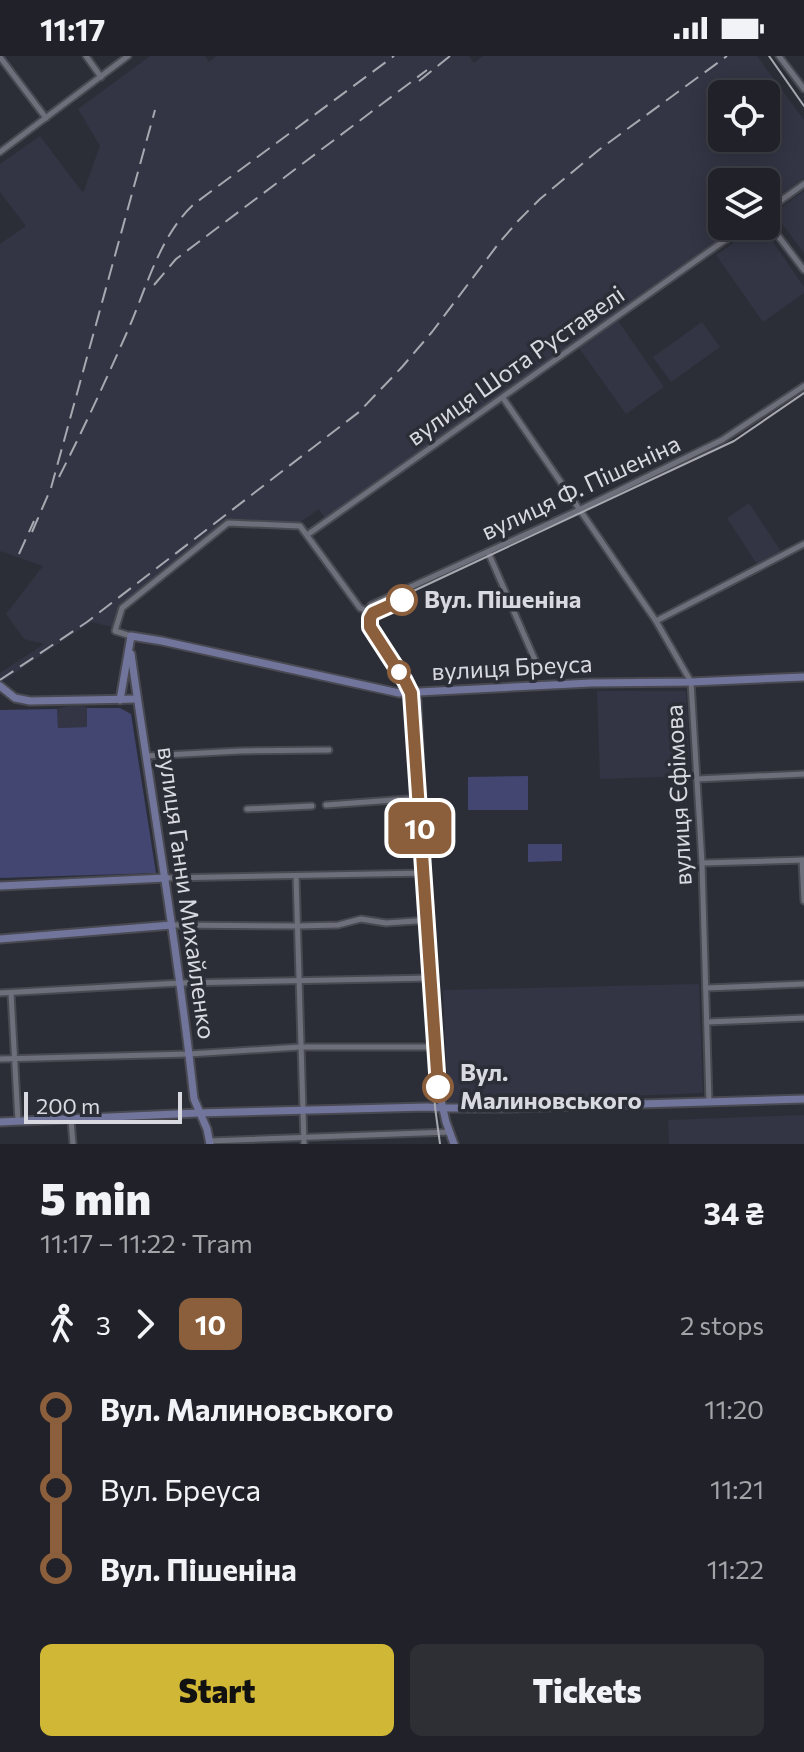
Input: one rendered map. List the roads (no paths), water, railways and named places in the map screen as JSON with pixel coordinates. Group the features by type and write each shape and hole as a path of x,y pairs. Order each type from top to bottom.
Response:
{"street":[{"path":"86,56 101,77"},
{"path":"0,152 128,56"},
{"path":"779,56 804,89"},
{"path":"0,57 46,118"},
{"path":"780,201 804,184"},
{"path":"780,238 804,270"},
{"name":"вулиця Шота Руставелі","path":"307,535 725,240"},
{"name":"вулиця Ф. Пішеніна","path":"367,611 371,605 579,510 722,440 804,386"},
{"name":"вулиця Єфімова","path":"503,398 656,621 691,682 702,863 709,1102"},
{"path":"131,636 115,631 122,608 228,523 300,526 360,608 367,611 373,629 417,701 436,1047 442,1108 454,1144"},
{"path":"656,621 804,544"},
{"path":"488,552 535,660"},
{"name":"вулиця Бреуса","path":"131,636 388,692 804,677"},
{"name":"вулиця Ганни Михайленко","path":"120,700 131,636"},
{"name":"вулиця Ганни Михайленко","path":"129,646 166,878 194,1099 209,1142"},
{"path":"0,686 15,698 30,701 137,699"},
{"path":"145,756 329,750"},
{"path":"697,779 804,774"},
{"path":"326,805 421,798"},
{"path":"247,809 312,806"},
{"path":"702,863 803,860 804,901"},
{"path":"0,886 166,878 427,873"},
{"path":"296,877 304,1140"},
{"path":"0,939 172,925 298,926 338,925 361,919 386,923 430,920"},
{"path":"0,993 180,983 433,978"},
{"path":"706,988 804,984"},
{"path":"11,993 18,1121"},
{"path":"707,1022 804,1018"},
{"path":"0,1059 189,1054 300,1047 436,1047"},
{"path":"0,1122 302,1110 804,1099"},
{"path":"71,1120 73,1144"},
{"path":"209,1142 449,1132"}],"tram line":[{"path":"769,56 804,106"},
{"path":"440,1144 408,693 368,629 368,617 375,609 734,441 804,393"},
{"name":"10","path":"402,600 373,613 369,622 411,693 438,1087"}],"railway":[{"path":"59,477 128,330 155,263 182,217 194,204 394,56"},
{"path":"419,81 450,56"},
{"path":"0,680 87,622 359,412 432,332 499,243 540,199 600,149 727,56"},
{"path":"154,285 176,259 427,70"},
{"path":"32,532 51,488 155,110"},
{"path":"19,554 34,521"}],"place":[{"name":"Вул. Пішеніна","path":"402,600"},
{"name":"Вул. Малиновського","path":"438,1087"}]}
